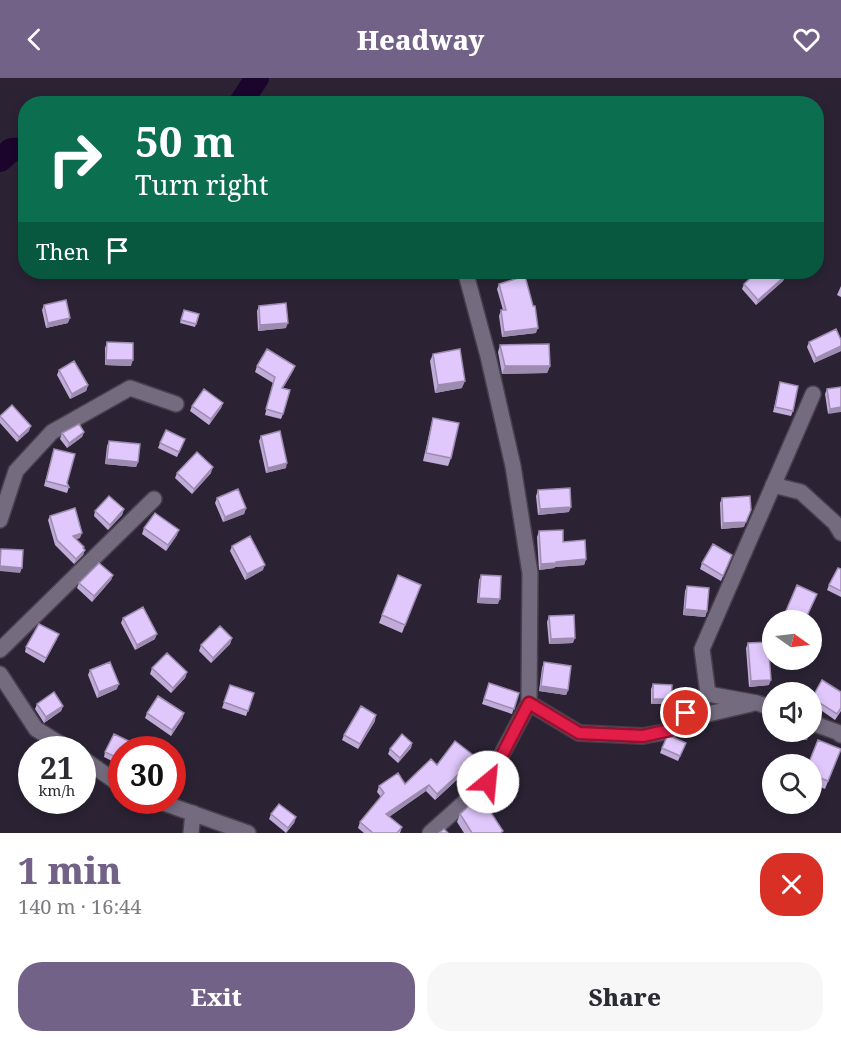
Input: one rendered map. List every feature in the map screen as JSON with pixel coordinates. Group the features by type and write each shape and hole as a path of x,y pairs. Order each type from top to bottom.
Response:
{"street":[{"path":"430,833 488,782 529,703 530,573 513,466 488,356 467,279"},
{"path":"0,520 16,471 52,432 130,388 176,404"},
{"path":"762,704 708,694 702,649 813,394"},
{"path":"773,485 801,492 835,523 841,533"},
{"path":"0,650 154,499"},
{"path":"0,674 36,729 47,736"},
{"path":"529,703 579,733 643,736 670,730 686,713 708,714 758,703"},
{"path":"822,727 841,735"},
{"path":"186,811 248,833"},
{"path":"191,833 193,813"}],"building":[{"path":"515,279 526,279 533,306 535,306 538,328 504,332 501,310 506,310 499,284"},
{"path":"749,279 782,279 758,300 744,284"},
{"path":"66,300 70,318 48,323 44,305"},
{"path":"286,303 288,323 260,325 259,306"},
{"path":"184,310 199,314 196,324 181,320"},
{"path":"836,329 841,346 816,358 809,342"},
{"path":"107,342 133,343 133,360 106,360"},
{"path":"549,344 550,366 505,366 500,345"},
{"path":"267,349 295,366 282,388 290,390 283,414 266,409 275,377 257,366"},
{"path":"460,349 465,381 438,385 433,354"},
{"path":"74,361 88,385 72,394 59,370"},
{"path":"780,382 798,386 793,411 775,407"},
{"path":"841,387 841,407 830,409 827,389"},
{"path":"204,389 223,403 211,419 192,406"},
{"path":"12,405 31,426 19,437 0,416"},
{"path":"433,418 459,423 451,458 426,453"},
{"path":"79,424 84,432 69,443 62,433"},
{"path":"166,430 185,439 179,452 160,443"},
{"path":"280,431 287,463 268,468 261,436"},
{"path":"109,441 140,444 138,462 107,459"},
{"path":"54,449 75,454 67,483 69,487 46,481"},
{"path":"197,452 213,467 194,489 177,473"},
{"path":"570,488 571,507 540,509 538,490"},
{"path":"238,489 246,508 225,517 217,498"},
{"path":"109,496 124,509 110,525 95,511"},
{"path":"750,496 751,510 746,522 723,523 722,498"},
{"path":"75,508 82,533 73,536 85,550 76,559 57,540 50,516"},
{"path":"155,513 179,530 168,545 144,528"},
{"path":"563,530 563,542 585,540 586,559 541,564 539,531"},
{"path":"250,536 265,565 247,574 232,546"},
{"path":"713,544 732,555 723,576 702,563"},
{"path":"1,549 23,550 22,568 0,566"},
{"path":"99,563 113,575 94,596 79,583"},
{"path":"838,568 841,569 841,591 829,585"},
{"path":"398,575 421,585 405,625 382,615"},
{"path":"481,575 501,576 500,599 479,598"},
{"path":"797,585 817,594 810,610 786,610"},
{"path":"687,586 709,588 707,611 685,609"},
{"path":"143,607 157,634 137,645 123,618"},
{"path":"574,615 575,638 551,639 549,616"},
{"path":"39,624 59,634 46,658 26,647"},
{"path":"220,626 232,638 213,658 201,645"},
{"path":"762,642 762,670 770,670 771,680 751,681 748,643"},
{"path":"167,653 187,672 173,688 152,668"},
{"path":"110,662 119,684 99,692 90,670"},
{"path":"544,662 571,666 568,690 541,686"},
{"path":"822,680 841,692 841,708 837,714 822,704"},
{"path":"489,683 519,693 514,709 484,699"},
{"path":"653,684 672,685 671,699 653,699"},
{"path":"230,685 254,693 248,711 224,702"},
{"path":"54,692 63,706 46,717 37,704"},
{"path":"158,696 184,713 172,730 147,713"},
{"path":"361,706 376,715 360,744 344,735"},
{"path":"402,734 412,743 400,758 390,749"},
{"path":"670,736 686,743 680,756 662,748 667,737"},
{"path":"455,741 482,762 471,776 463,770 437,794 429,785 386,814 402,827 397,833 373,833 360,822 384,793 379,786 398,773 405,784 431,759 437,765"},
{"path":"817,742 841,749 828,781 822,779 822,754 812,754"},
{"path":"480,796 503,831 500,833 472,833 460,814"},
{"path":"279,804 296,817 288,828 271,814"}],"waterway":[{"path":"245,96 257,78"},
{"path":"0,160 11,150 18,150"}],"route":[{"path":"488,782 529,703 579,733 643,736 670,730 686,713"}]}
